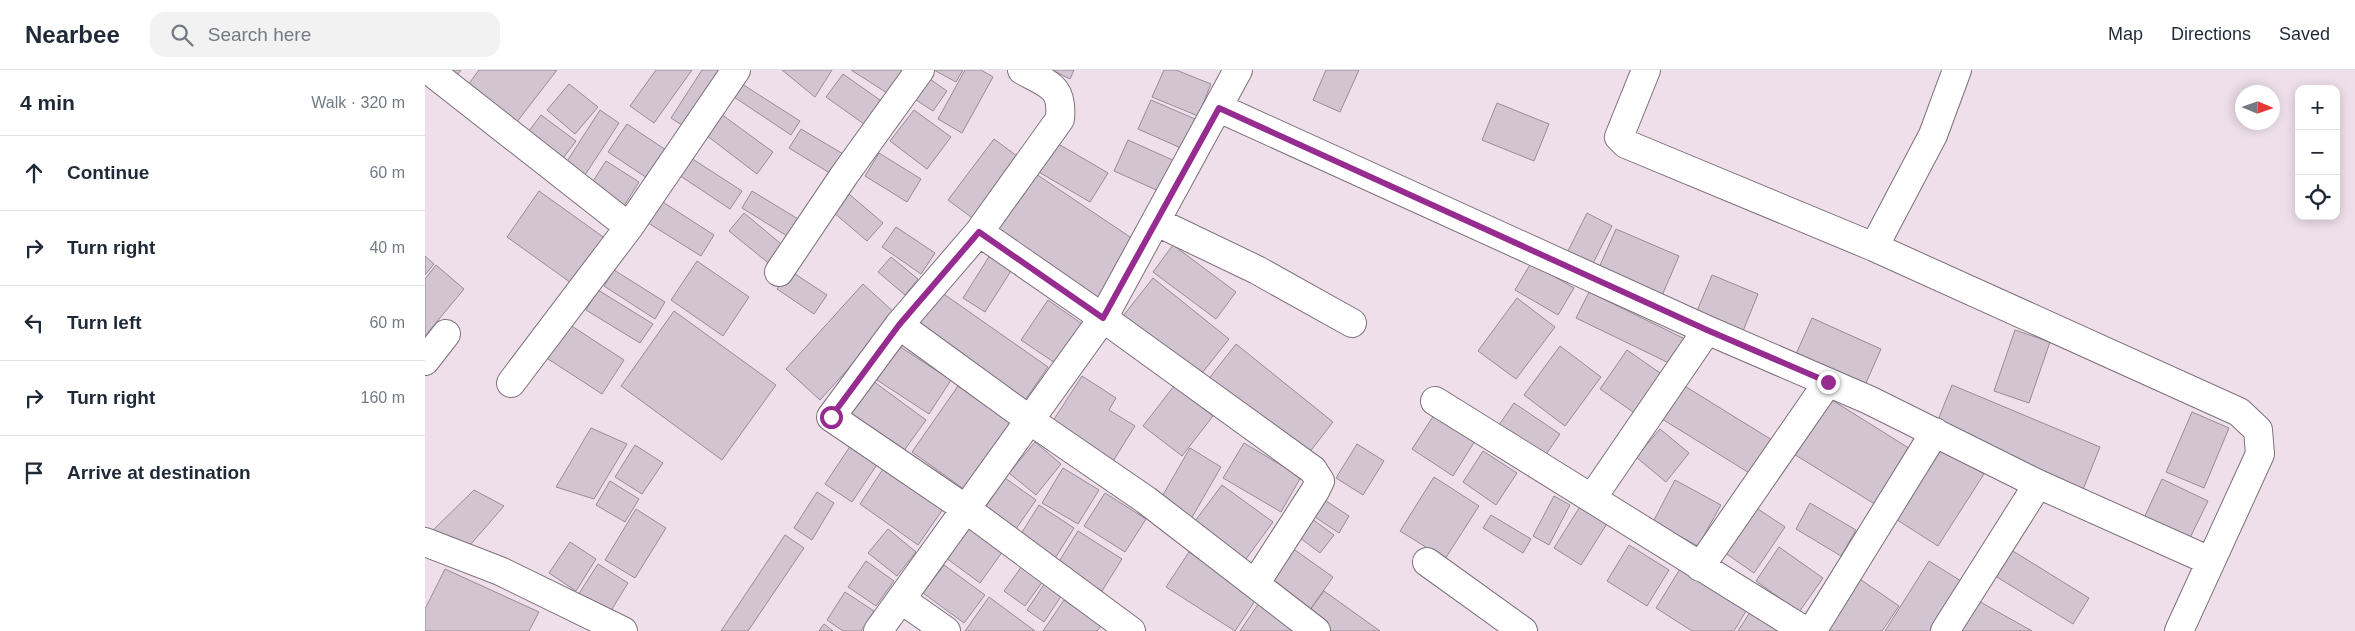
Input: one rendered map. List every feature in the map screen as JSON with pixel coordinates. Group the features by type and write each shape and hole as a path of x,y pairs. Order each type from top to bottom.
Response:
{"street":[{"path":"429,70 629,227"},
{"path":"511,383 629,227 736,70"},
{"path":"779,272 845,174 920,70"},
{"path":"1022,70 1052,87 1062,101 1060,119 979,232 899,325 831,417 966,509 1131,631"},
{"path":"878,631 1031,421 1103,318 1157,222 1238,70"},
{"path":"1646,70 1619,137 1626,144 1874,247 2239,412 2258,430 2260,454 2179,631"},
{"path":"1874,247 1933,135 1957,70"},
{"path":"1219,108 1707,330 1828,382 1935,432 2038,484 2210,561"},
{"path":"1157,222 1257,270 1352,323"},
{"path":"979,232 1103,318 1313,470 1319,481 1255,584"},
{"path":"899,325 1031,421 1146,500 1316,631"},
{"path":"1592,498 1707,330"},
{"path":"425,361 446,334"},
{"path":"1700,567 1828,382"},
{"path":"1435,401 1592,498 1625,521 1805,631"},
{"path":"1812,631 1935,432"},
{"path":"1945,631 2038,484"},
{"path":"425,542 500,571 623,631"},
{"path":"1427,562 1523,631"},
{"path":"902,600 945,631"}],"building":[{"path":"446,70 461,70 455,78"},
{"path":"479,70 557,70 513,127 465,89"},
{"path":"656,70 692,70 654,123 630,106"},
{"path":"702,70 722,70 685,127 671,118"},
{"path":"782,70 832,70 815,97"},
{"path":"851,70 914,70 895,98"},
{"path":"934,70 963,70 956,82"},
{"path":"965,70 981,70 993,77 962,133 938,119"},
{"path":"1052,70 1074,70 1070,79"},
{"path":"1164,70 1176,70 1211,84 1198,116 1152,97"},
{"path":"1326,70 1359,70 1340,112 1313,100"},
{"path":"843,74 887,105 871,129 826,97"},
{"path":"927,77 947,91 933,111 913,98"},
{"path":"569,84 598,107 575,134 547,110"},
{"path":"742,84 800,121 791,135 734,97"},
{"path":"1151,100 1195,119 1183,149 1138,129"},
{"path":"1497,103 1549,124 1534,161 1482,140"},
{"path":"600,110 619,123 583,178 564,166"},
{"path":"914,110 951,137 927,169 890,141"},
{"path":"721,114 773,152 757,174 706,135"},
{"path":"541,115 576,141 558,165 523,139"},
{"path":"627,124 666,150 647,178 608,152"},
{"path":"801,129 845,155 833,175 789,148"},
{"path":"994,139 1025,162 979,223 948,200"},
{"path":"1128,140 1177,162 1163,193 1114,171"},
{"path":"1055,142 1108,173 1090,202 1037,171"},
{"path":"879,153 921,179 907,202 865,176"},
{"path":"691,158 742,191 730,209 679,175"},
{"path":"606,161 639,182 619,214 586,192"},
{"path":"1033,172 1139,243 1100,302 993,232"},
{"path":"539,191 606,239 574,285 507,237"},
{"path":"752,191 803,222 792,239 742,208"},
{"path":"849,194 883,223 867,241 833,212"},
{"path":"658,199 714,235 701,256 645,221"},
{"path":"744,213 786,248 772,266 729,231"},
{"path":"1587,213 1612,226 1591,267 1566,255"},
{"path":"896,227 935,253 921,274 882,247"},
{"path":"1616,229 1679,256 1661,298 1598,270"},
{"path":"1173,245 1236,292 1216,319 1153,272"},
{"path":"992,252 1014,266 985,312 963,298"},
{"path":"425,256 434,264 425,275"},
{"path":"891,257 918,279 905,295 878,272"},
{"path":"697,261 749,297 723,336 671,300"},
{"path":"1531,263 1574,288 1558,315 1515,290"},
{"path":"436,265 464,289 425,336 425,279"},
{"path":"614,270 665,302 655,319 604,286"},
{"path":"789,270 827,295 814,314 777,289"},
{"path":"1712,275 1758,294 1743,331 1697,311"},
{"path":"1153,278 1229,339 1199,377 1123,316"},
{"path":"863,284 897,315 820,400 786,369"},
{"path":"598,290 653,324 640,343 586,310"},
{"path":"938,290 1048,367 1021,406 911,329"},
{"path":"1589,292 1685,339 1673,365 1576,318"},
{"path":"1517,298 1555,327 1516,379 1478,351"},
{"path":"1048,300 1085,326 1058,365 1021,340"},
{"path":"674,311 776,385 722,460 621,386"},
{"path":"1812,318 1881,349 1862,392 1793,361"},
{"path":"564,321 624,360 602,394 542,355"},
{"path":"2015,330 2050,342 2029,403 1994,391"},
{"path":"1236,344 1333,422 1305,458 1207,381"},
{"path":"899,346 951,380 929,414 877,380"},
{"path":"1560,346 1601,377 1565,426 1524,395"},
{"path":"1627,350 1663,375 1636,414 1600,389"},
{"path":"1082,376 1116,398 1109,410 1135,426 1110,466 1049,427"},
{"path":"873,381 926,420 903,452 849,414"},
{"path":"1683,385 1772,440 1751,474 1662,419"},
{"path":"1952,385 2100,447 2082,492 1934,430"},
{"path":"958,386 1015,426 968,492 912,452"},
{"path":"1174,386 1213,416 1182,456 1143,426"},
{"path":"1824,395 1915,452 1881,508 1789,451"},
{"path":"1514,403 1560,434 1545,456 1499,425"},
{"path":"2192,412 2229,428 2204,488 2166,472"},
{"path":"1434,415 1475,441 1453,476 1412,449"},
{"path":"591,428 627,444 594,499 556,487"},
{"path":"1660,429 1689,453 1666,482 1636,457"},
{"path":"1035,442 1061,464 1036,495 1009,473"},
{"path":"1244,443 1301,477 1281,512 1223,478"},
{"path":"1357,444 1384,461 1363,495 1336,478"},
{"path":"1937,444 1984,474 1938,546 1891,516"},
{"path":"635,445 663,463 642,494 615,477"},
{"path":"851,445 878,463 852,502 825,484"},
{"path":"1190,448 1221,467 1191,519 1160,500"},
{"path":"1483,451 1517,473 1496,505 1463,482"},
{"path":"1063,468 1099,490 1078,524 1042,503"},
{"path":"883,469 943,509 918,545 860,504"},
{"path":"1434,477 1479,506 1445,559 1400,531"},
{"path":"1005,478 1036,500 1013,533 983,511"},
{"path":"2162,479 2208,501 2188,542 2143,520"},
{"path":"1675,480 1721,505 1698,546 1653,522"},
{"path":"610,481 639,499 625,522 596,505"},
{"path":"1222,485 1273,522 1243,563 1192,525"},
{"path":"474,490 504,506 464,552 425,538"},
{"path":"817,492 834,503 812,540 794,528"},
{"path":"1105,493 1146,519 1125,552 1084,526"},
{"path":"1317,495 1349,516 1339,533 1306,511"},
{"path":"1554,496 1570,505 1549,545 1533,536"},
{"path":"1749,503 1785,527 1754,573 1718,548"},
{"path":"1810,503 1856,530 1841,556 1796,529"},
{"path":"1039,505 1074,528 1054,560 1019,537"},
{"path":"1581,505 1608,522 1581,565 1554,548"},
{"path":"636,509 666,528 635,578 605,560"},
{"path":"1304,513 1334,535 1320,553 1291,531"},
{"path":"1491,515 1531,539 1523,553 1483,528"},
{"path":"965,523 1003,551 980,583 942,555"},
{"path":"888,529 916,552 897,576 868,553"},
{"path":"1078,531 1122,559 1102,591 1058,563"},
{"path":"785,535 804,548 748,631 721,631"},
{"path":"570,542 596,559 576,591 549,573"},
{"path":"1285,543 1333,577 1307,614 1260,580"},
{"path":"1629,545 1669,570 1647,606 1607,581"},
{"path":"1779,547 1823,578 1799,612 1756,581"},
{"path":"2008,548 2089,598 2073,624 1992,574"},
{"path":"1189,552 1257,598 1235,631 1166,587"},
{"path":"866,561 894,581 876,606 848,587"},
{"path":"1929,561 1969,586 1941,631 1885,631"},
{"path":"598,564 628,583 609,614 578,595"},
{"path":"944,565 985,595 964,623 923,593"},
{"path":"1022,566 1043,581 1025,606 1004,591"},
{"path":"445,569 539,612 529,631 425,631 425,609"},
{"path":"1680,569 1746,611 1734,631 1692,631 1656,608"},
{"path":"1854,575 1899,606 1882,631 1829,631 1820,625"},
{"path":"1045,583 1062,595 1044,622 1027,610"},
{"path":"1324,591 1380,631 1331,631 1307,614"},
{"path":"845,592 874,611 861,631 843,631 827,620"},
{"path":"989,597 1035,631 965,631"},
{"path":"1975,599 2032,631 1957,631"},
{"path":"1064,600 1101,626 1097,631 1043,631"},
{"path":"1259,603 1300,631 1240,631"},
{"path":"1752,609 1787,631 1738,631"},
{"path":"824,624 833,631 819,631"}],"route":[{"path":"831,417 899,325 979,232 1103,318 1219,108 1707,330 1828,382"}]}
